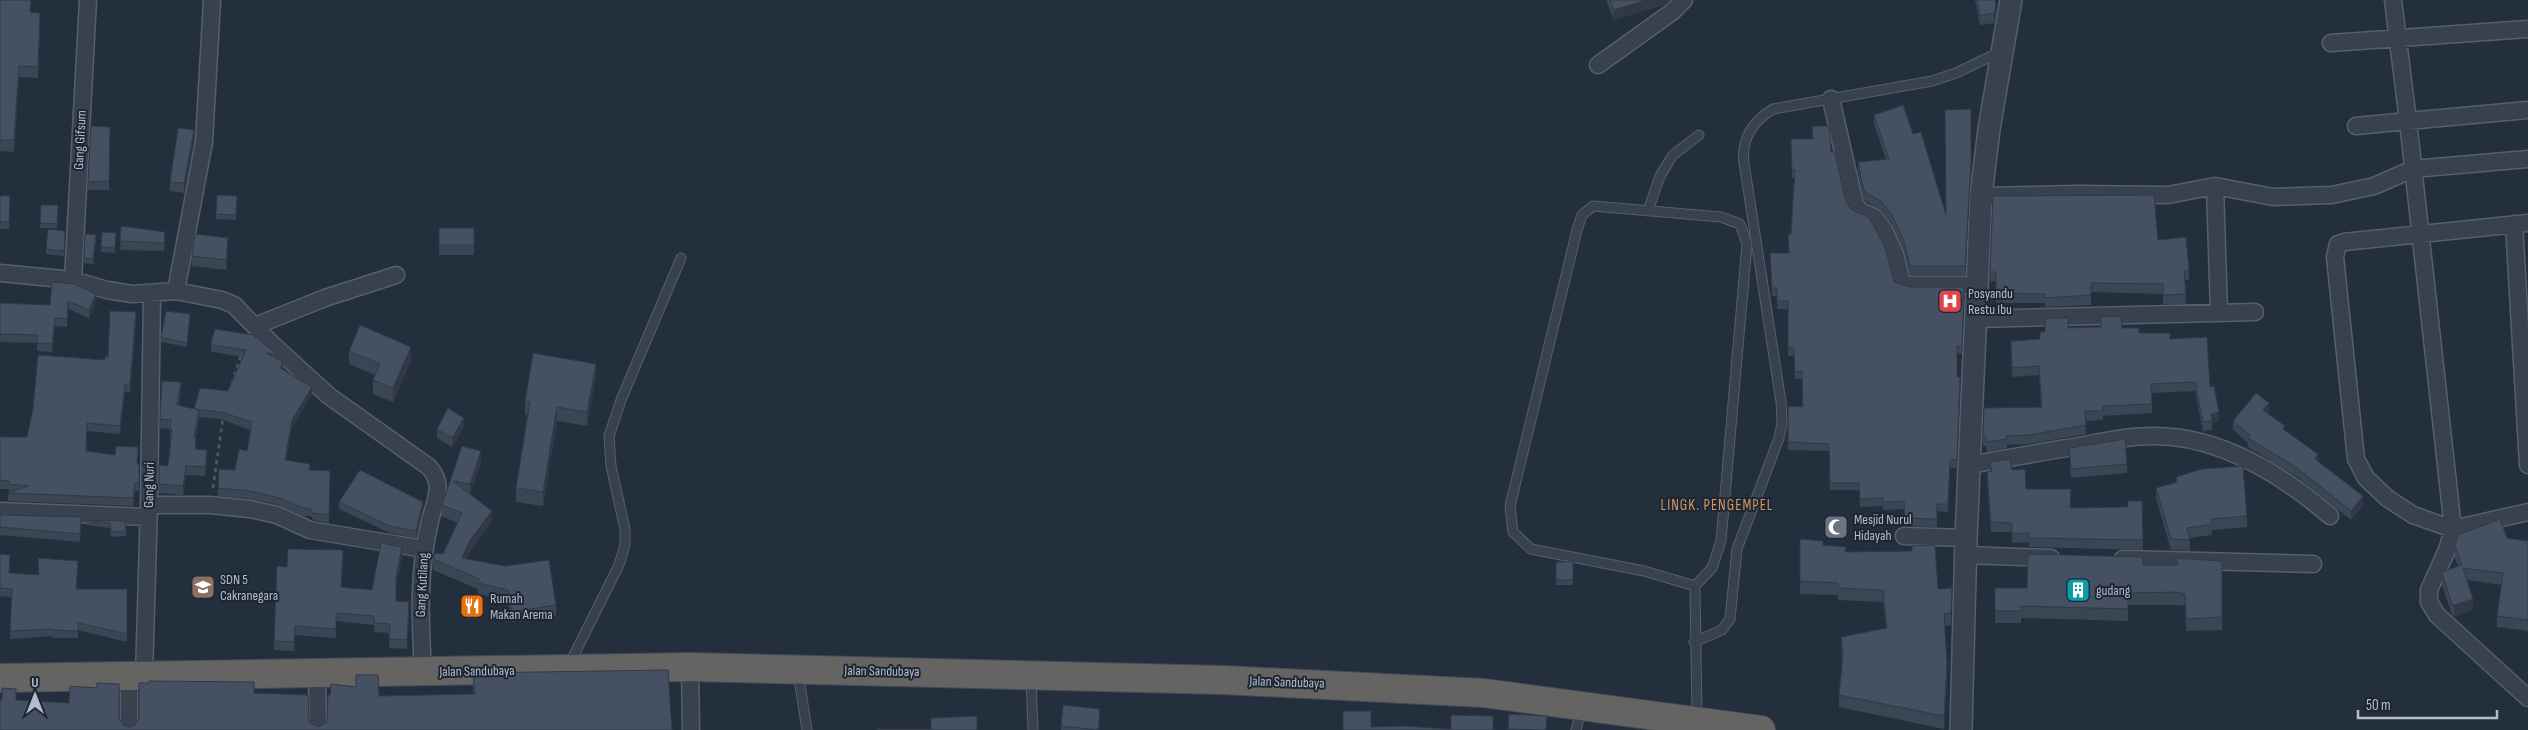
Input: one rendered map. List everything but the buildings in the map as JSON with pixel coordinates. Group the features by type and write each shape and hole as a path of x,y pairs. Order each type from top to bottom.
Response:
{"highway":[{"name":"Jalan Sandubaya","path":"0,678 690,668 940,672 1223,680 1484,693 1579,718 1759,730"}],"street":[{"name":"Gang Gifsum","path":"73,280 88,0"},
{"path":"176,291 204,142 212,0"},
{"path":"1598,64 1672,12 1684,0"},
{"path":"1961,730 1965,547 1977,319 1981,196 1989,130 2011,0"},
{"path":"2393,0 2453,529 2447,550 2432,579 2429,602 2437,615 2528,698"},
{"path":"2331,43 2528,29"},
{"path":"1833,106 1856,206 1874,217 1884,230 1895,254 1902,283 1909,285 1978,285"},
{"path":"2356,126 2528,110"},
{"path":"1981,196 2168,195 2215,186 2273,197 2332,195 2374,186 2413,169 2528,159"},
{"path":"2215,186 2219,313"},
{"path":"2528,465 2521,223 2338,244 2336,249 2356,459 2366,478 2387,498 2413,515 2453,529 2528,512"},
{"name":"Gang Kutilang","path":"0,273 73,280 112,291 152,294 176,291 222,300 234,305 272,344 329,396 429,467 436,475 439,486 424,549 420,603 423,672"},
{"path":"255,326 325,298 396,275"},
{"name":"Gang Nuri","path":"129,730 136,676 149,511 152,294"},
{"path":"1977,319 2255,312"},
{"path":"1970,465 2127,437 2156,436 2174,438 2215,445 2256,464 2306,496 2330,516"},
{"path":"0,511 149,511 210,505 263,511 310,530 424,549"},
{"path":"1904,536 1965,547 2065,558"},
{"path":"2104,559 2313,564"},
{"path":"690,668 691,730"},
{"path":"317,674 318,730"}],"lane":[{"path":"1694,646 1722,630 1730,619 1737,549 1776,448 1782,424 1779,392 1744,163 1746,138 1756,122 1773,108 1833,106 1932,81 1956,73 2003,42"},
{"path":"1648,211 1660,176 1673,155 1699,135"},
{"path":"1695,586 1644,571 1531,549 1513,532 1510,506 1582,215 1593,206 1721,217 1740,224 1747,244 1721,541 1712,568 1695,586 1696,726"},
{"path":"567,669 611,582 625,545 625,530 611,466 609,436 621,400 681,258"},
{"path":"798,669 807,730"},
{"path":"1031,676 1033,730"}],"path":[{"path":"230,390 241,356 255,326"},
{"path":"210,505 223,416"}],"place":[{"name":"Posyandu Restu Ibu","path":"1950,301"},
{"name":"Mesjid Nurul Hidayah","path":"1836,527"},
{"name":"SDN 5 Cakranegara","path":"203,587"},
{"name":"gudang","path":"2078,590"},
{"name":"Rumah Makan Arema","path":"472,606"}],"district":[{"name":"LINGK. PENGEMPEL","path":"1717,505"}]}
